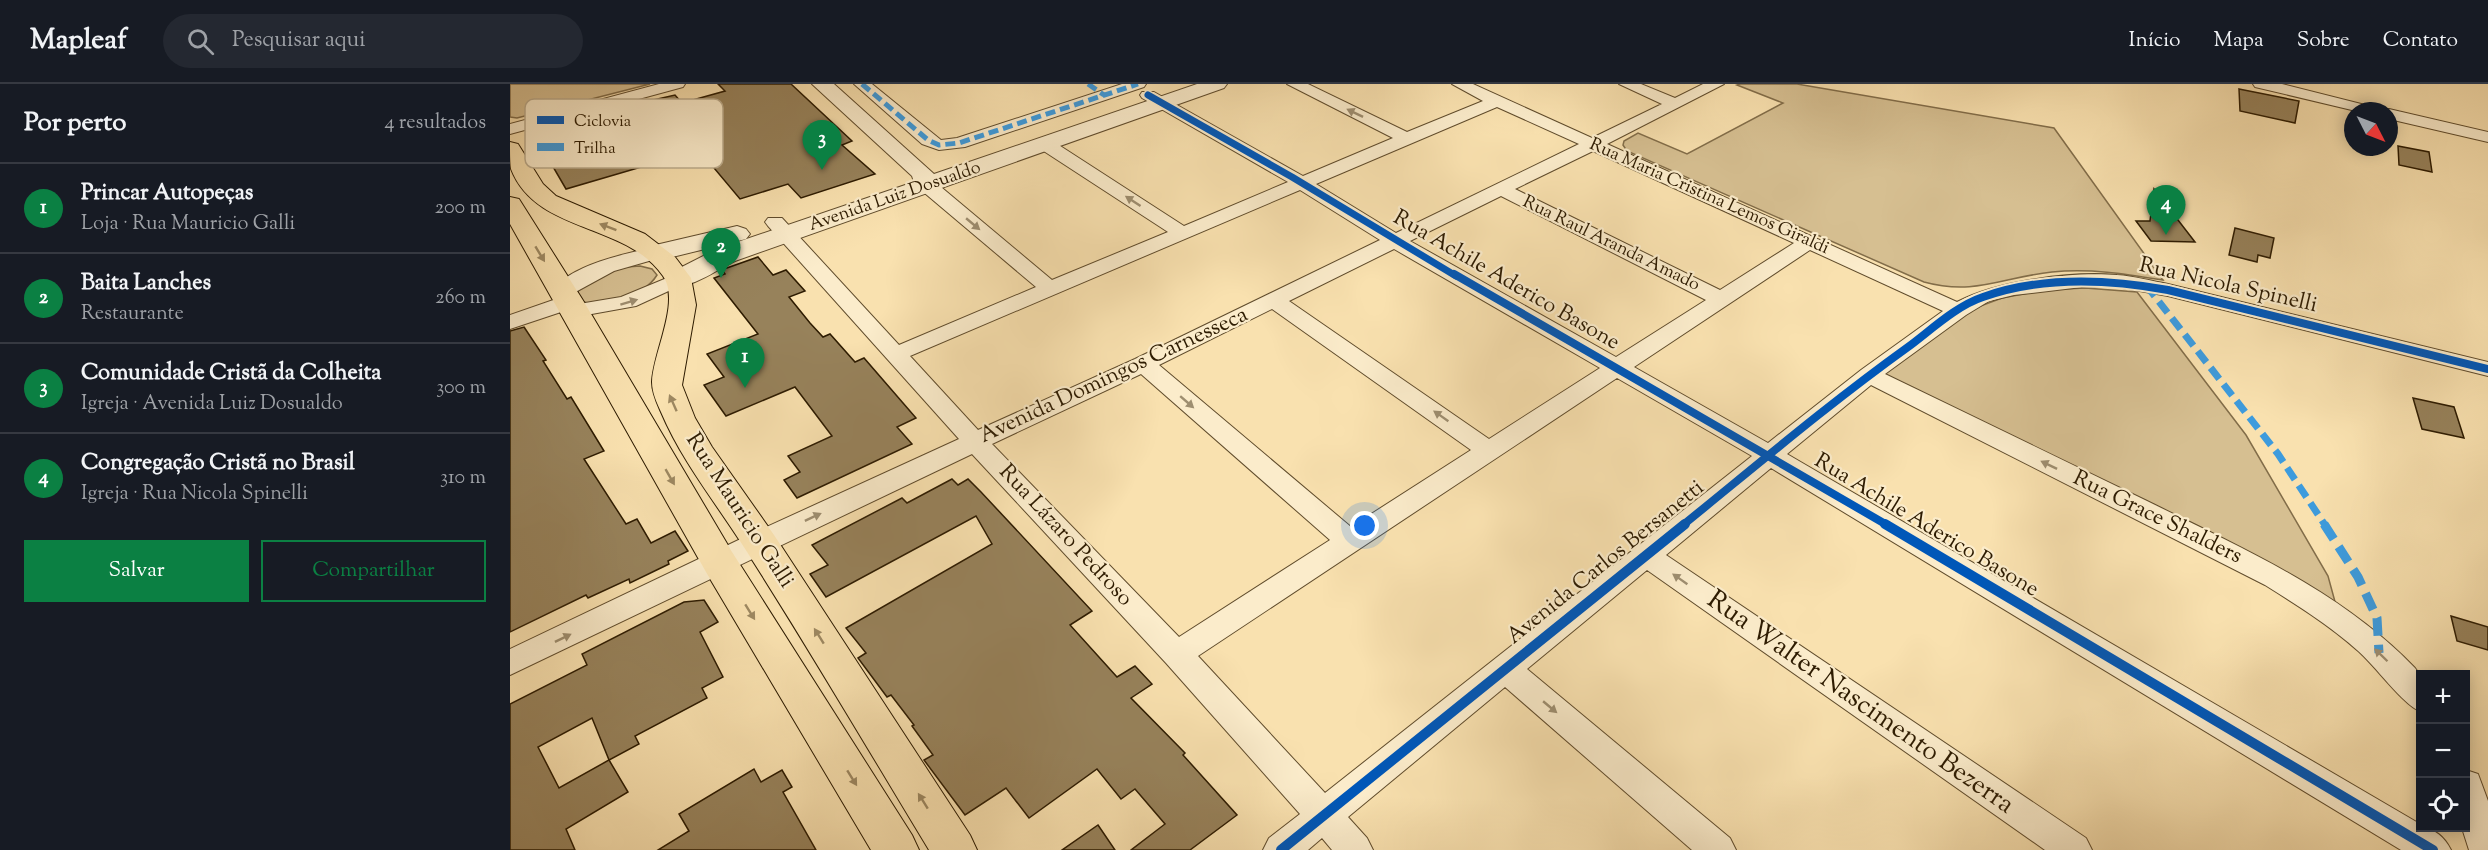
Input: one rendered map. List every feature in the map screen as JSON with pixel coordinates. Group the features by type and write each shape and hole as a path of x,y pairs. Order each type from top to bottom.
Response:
{"main road":[{"path":"510,149 534,189 547,201 616,230 656,253 679,279"},
{"name":"Rua Mauricio Galli","path":"510,204 569,301 719,562 896,850"},
{"name":"Rua Mauricio Galli","path":"679,279 681,308 669,365 669,395 701,459 759,542 954,850"}],"street":[{"path":"621,99 677,84"},
{"path":"822,84 1050,289"},
{"path":"862,84 928,140 939,145 960,143 1104,95 1150,94"},
{"path":"1088,84 1104,95"},
{"name":"Avenida Luiz Dosualdo","path":"510,322 569,301 601,309 630,303 657,292 780,229 925,179 1179,84"},
{"name":"Avenida Luiz Dosualdo","path":"925,179 1045,144 1150,94 1218,84"},
{"path":"1295,84 1408,139"},
{"name":"Rua Maria Cristina Lemos Giraldi","path":"1460,84 1958,310"},
{"path":"1627,84 1674,103"},
{"name":"Avenida Domingos Carnesseca","path":"510,663 759,542 1143,364 1716,84"},
{"path":"2260,84 2344,103"},
{"name":"Rua Achile Aderico Basone","path":"1150,94 1302,183 1395,241 1768,456 2433,850"},
{"path":"896,354 1496,101"},
{"path":"2398,116 2488,137"},
{"path":"510,129 525,125"},
{"path":"1045,144 1182,233"},
{"name":"Rua Raul Aranda Amado","path":"1500,189 1721,299"},
{"name":"Avenida Luiz Dosualdo","path":"569,301 580,278 604,267 730,236 780,229"},
{"name":"Rua Lázaro Pedroso","path":"780,229 975,442 1177,654 1355,850"},
{"path":"1177,654 1809,242"},
{"name":"Rua Nicola Spinelli","path":"1958,310 1982,297 2013,289 2082,281 2117,281 2168,290 2488,369"},
{"path":"1273,300 1488,450"},
{"name":"Avenida Carlos Bersanetti","path":"1281,850 1869,375 1958,310"},
{"path":"1143,364 1350,542"},
{"name":"Rua Grace Shalders","path":"1869,375 2252,565 2300,592 2379,652 2416,693"},
{"name":"Rua Walter Nascimento Bezerra","path":"1647,556 2074,850"},
{"path":"1506,669 1718,850"},
{"path":"2470,798 2487,850"}],"shaded area":[{"path":"510,84 650,84 591,99 525,99 525,116 510,117"},
{"path":"1797,84 2054,128 2163,280 2080,271 2035,274 1974,286 1942,286 1924,282 1627,151 1623,145 1624,141 1638,133 1687,154 1783,103 1737,85"},
{"path":"640,266 652,269 657,275 651,283 631,296 596,304 576,298 584,283 602,273"},
{"path":"2085,288 2137,292 2246,435 2328,576 2337,609 1883,375 1975,308 2002,298 2044,290"}],"building":[{"path":"718,84 791,84 852,141 842,145 875,174 801,198 788,184 740,199 714,168 723,168 723,99 696,99 725,91"},
{"path":"2239,89 2299,101 2295,123 2240,111"},
{"path":"675,95 678,99 657,99"},
{"path":"2398,146 2429,152 2432,172 2399,165"},
{"path":"554,168 638,168 566,189"},
{"path":"2154,189 2195,242 2151,241 2136,221 2150,221"},
{"path":"2235,228 2274,238 2270,258 2258,255 2257,262 2229,255"},
{"path":"758,257 773,275 786,270 805,291 789,297 810,323 823,337 830,334 855,362 864,358 916,418 897,427 912,444 797,498 784,480 800,472 788,456 832,436 795,387 726,416 704,385 724,377 707,354 758,334 714,278 725,274 722,270 724,269"},
{"path":"524,327 546,360 543,361 567,399 571,397 604,451 584,459 626,524 637,519 651,543 675,531 688,551 668,561 669,564 630,583 629,579 588,598 586,595 510,632 510,331"},
{"path":"2413,398 2454,407 2464,438 2422,429"},
{"path":"952,479 958,485 968,479 1092,611 1070,625 1117,677 1135,666 1152,684 1131,698 1185,753 1183,755 1237,815 1190,850 1131,850 1165,824 1135,789 1121,799 1097,769 1029,818 1006,788 965,815 924,760 933,755 912,726 914,725 891,695 887,697 858,658 866,653 846,628 992,544 976,516 826,597 810,574 828,565 812,545 902,498 907,503"},
{"path":"704,600 718,622 700,632 723,677 702,688 707,698 635,736 639,744 609,760 628,792 566,829 575,850 510,850 510,704 587,665 582,654 684,602","holes":["592,718 609,760 559,788 538,747"]},
{"path":"2451,616 2488,627 2488,650 2457,641"},
{"path":"754,769 761,782 782,770 792,787 783,792 816,850 658,850 689,831 679,814"},
{"path":"1098,825 1115,850 1062,850"}],"marked path":[{"path":"862,84 928,140 939,145 959,143 1138,84"},
{"path":"1088,84 1104,95"},
{"path":"2146,285 2278,454 2329,531 2358,577 2377,618 2379,653"}],"cycle path":[{"path":"1148,95 1292,177 1395,241 1749,443 2433,850"},
{"path":"1281,850 1869,375 1958,310 1982,297 2013,289 2082,281 2117,281 2168,290 2488,369"}],"place":[{"name":"Comunidade Cristã da Colheita","path":"822,170"},
{"name":"Congregação Cristã no Brasil","path":"2166,235"},
{"name":"Baita Lanches","path":"721,278"},
{"name":"Princar Autopeças","path":"745,388"}]}
